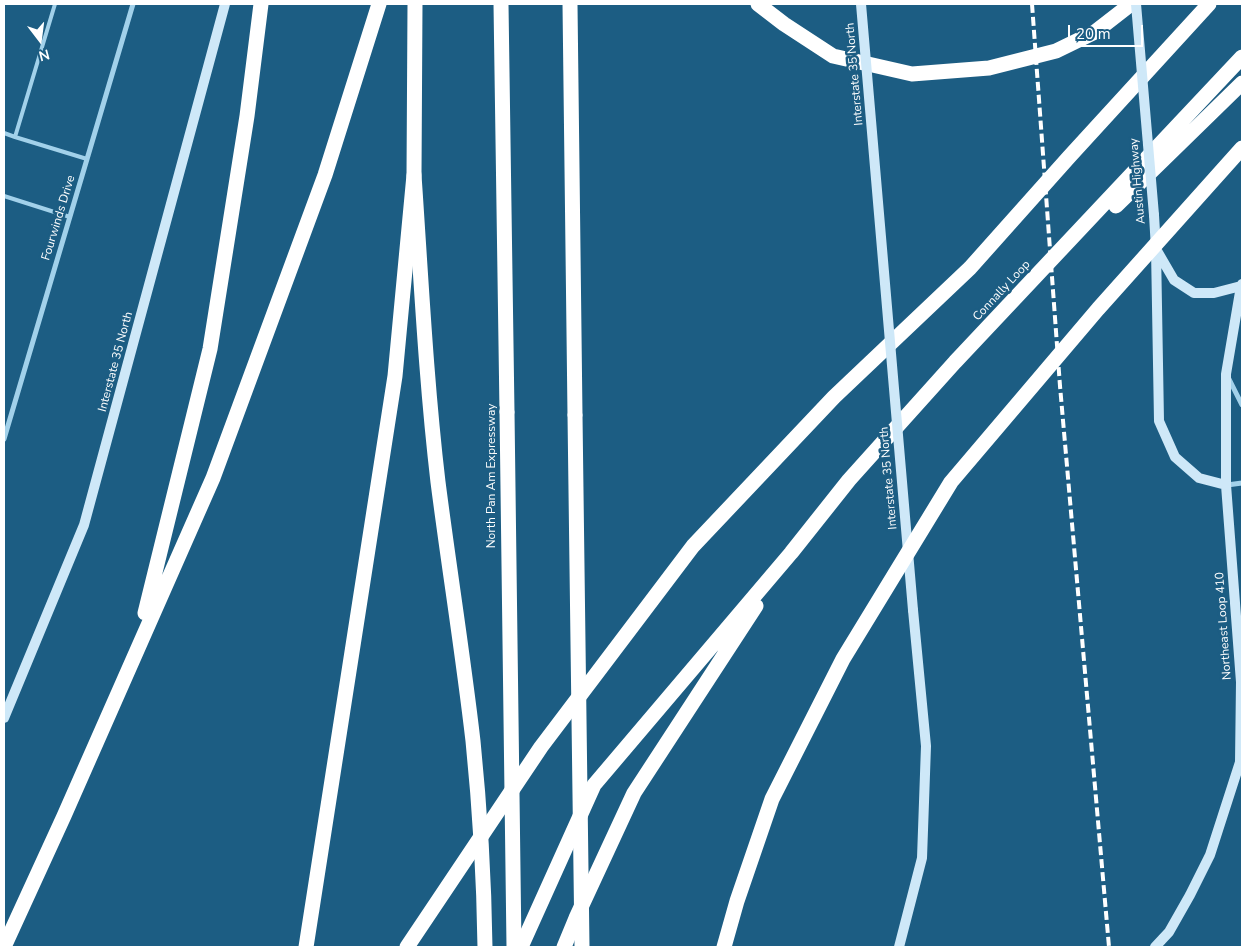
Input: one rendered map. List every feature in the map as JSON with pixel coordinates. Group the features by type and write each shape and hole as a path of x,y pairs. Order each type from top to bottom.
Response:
{"highway":[{"path":"136,652 210,349 247,116 261,4"},
{"path":"4,947 213,478 325,175 379,4"},
{"path":"415,4 414,175 423,308 437,472 477,780 484,881 485,947"},
{"name":"North Pan Am Expressway","path":"501,4 514,947"},
{"path":"570,4 582,947"},
{"path":"758,4 784,24 833,56 912,74 989,68 1056,51 1095,32 1131,4"},
{"path":"407,947 541,747 693,546 834,397 970,268 1209,4"},
{"name":"Connally Loop","path":"792,553 849,480 955,362 1242,57"},
{"path":"955,362 1242,83"},
{"path":"724,947 737,901 772,799 843,659 951,482 1098,309 1242,148"},
{"path":"306,947 395,376 414,175"},
{"path":"521,947 594,785 792,553"},
{"path":"564,947 634,793 792,553"},
{"path":"416,947 444,892"}],"main road":[{"name":"Interstate 35 North","path":"4,718 84,525 225,4"},
{"name":"Interstate 35 North","path":"861,4 926,746 922,858 899,947"},
{"name":"Austin Highway","path":"1136,4 1156,249 1174,280 1194,293 1214,293 1241,285"},
{"path":"1156,249 1159,421 1175,458 1199,478 1226,485"},
{"name":"Northeast Loop 410","path":"1154,947 1169,932 1210,856 1240,762 1241,682 1226,485 1226,374 1241,285"}],"street":[{"name":"Fourwinds Drive","path":"4,438 133,4"},
{"path":"1226,374 1242,406"},
{"path":"1226,485 1242,483"}],"lane":[{"path":"15,137 55,4"},
{"path":"4,133 87,159"},
{"path":"4,196 70,217"}],"railway":[{"path":"1032,4 1060,386 1109,947"}]}
